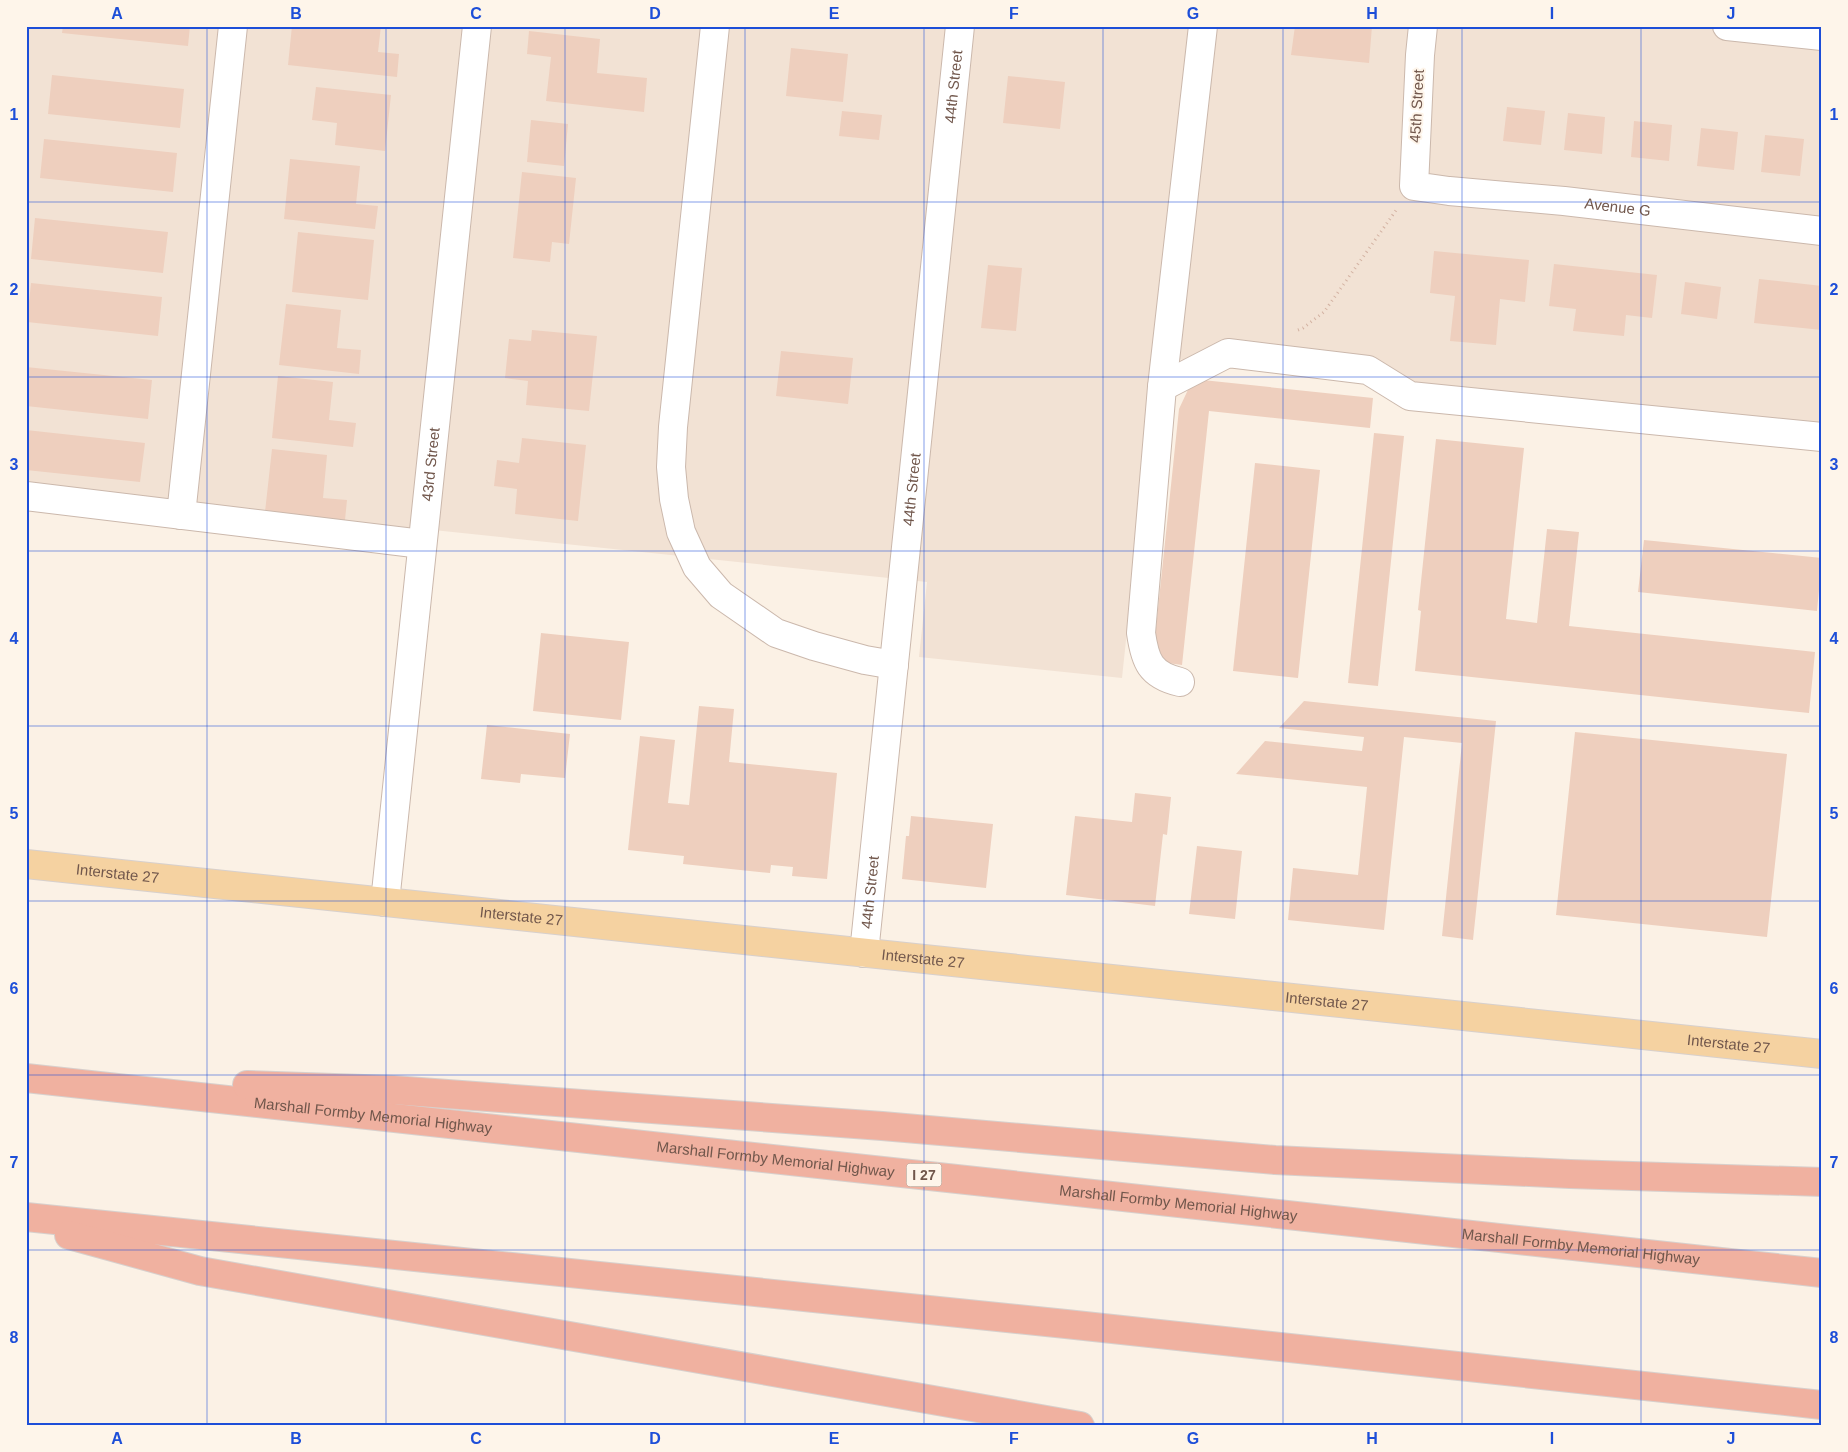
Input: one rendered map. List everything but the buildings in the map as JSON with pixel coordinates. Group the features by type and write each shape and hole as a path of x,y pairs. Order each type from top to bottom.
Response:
{"highway":[{"path":"26,1077 393,1090 891,1127 1275,1160 1570,1174 1822,1182"},
{"name":"Marshall Formby Memorial Highway","path":"26,1077 1822,1273"},
{"path":"26,1217 1056,1323 1822,1405"},
{"path":"26,1223 200,1271 1080,1426"}],"main road":[{"name":"Interstate 27","path":"26,864 1822,1054"}],"street":[{"path":"181,515 233,26"},
{"name":"43rd Street","path":"385,902 477,26"},
{"path":"715,26 672,427 671,467 674,499 681,532 697,567 721,595 776,632 814,646 865,660 894,665"},
{"name":"44th Street","path":"864,953 960,26"},
{"path":"1180,682 1168,679 1154,670 1144,656 1141,633 1162,386 1204,26"},
{"name":"45th Street","path":"1414,186 1423,26"},
{"path":"1727,26 1822,36"},
{"name":"Avenue G","path":"1414,186 1564,201 1822,231"},
{"path":"1162,386 1228,353 1368,370 1410,396 1822,437"},
{"path":"26,496 422,544"}],"path":[{"path":"1294,331 1303,328 1324,312 1414,186"}],"shaded area":[{"path":"26,26 1822,26 1822,427 1156,357 1122,678 919,657 927,582 395,526 394,528 26,486"}]}
